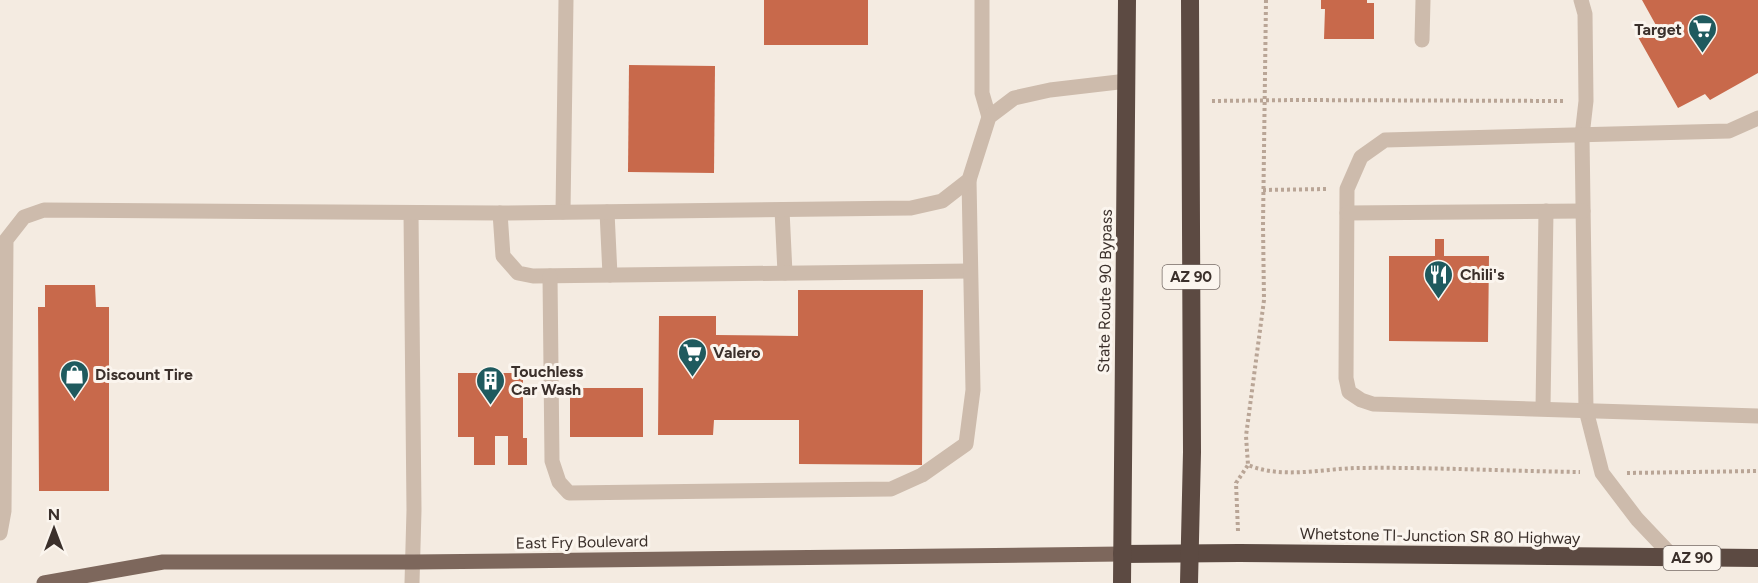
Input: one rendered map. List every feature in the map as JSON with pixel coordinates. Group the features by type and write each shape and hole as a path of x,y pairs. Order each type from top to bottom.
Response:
{"highway":[{"name":"State Route 90 Bypass","path":"1122,583 1127,0"},
{"name":"AZ 90","path":"1190,0 1192,464 1190,553"},
{"path":"1189,583 1190,553"},
{"name":"Whetstone TI-Junction SR 80 Highway","path":"1122,554 1758,558"}],"main road":[{"name":"East Fry Boulevard","path":"44,583 163,562 1122,554"}],"lane":[{"path":"563,212 566,0"},
{"path":"550,276 552,461 559,482 569,493 891,489 922,475 966,444 973,390 969,180 989,117 982,93 982,0"},
{"path":"1422,40 1423,0"},
{"path":"1581,0 1585,14 1586,101 1582,136 1586,410 1602,473 1637,519 1674,558"},
{"path":"989,117 1014,98 1050,90 1127,81"},
{"path":"1758,118 1729,131 1385,140 1361,157 1347,189 1346,378 1349,392 1373,404 1758,416"},
{"path":"0,533 4,511 3,317 6,240 24,218 44,210 500,213 911,208 942,201 969,180"},
{"path":"782,210 785,273"},
{"path":"1347,213 1583,211"},
{"path":"607,212 610,275"},
{"path":"1543,408 1546,212"},
{"path":"411,213 414,561 412,583"},
{"path":"500,213 503,256 518,273 533,276 970,271"}],"path":[{"path":"1239,553 1236,483 1248,465 1246,436 1264,300 1266,0"},
{"path":"1190,101 1586,101"},
{"path":"1263,190 1347,189"},
{"path":"1248,465 1263,471 1293,472 1356,468 1602,473 1758,471"}],"building":[{"path":"764,0 868,0 868,45 764,45"},
{"path":"1321,0 1367,0 1367,3 1374,3 1374,39 1324,39 1325,9 1321,9"},
{"name":"Target","path":"1642,0 1758,0 1758,73 1710,100 1705,94 1678,108 1638,37 1657,27"},
{"path":"629,65 715,66 714,173 628,172"},
{"name":"Chili's","path":"1435,239 1444,239 1444,256 1489,256 1488,342 1389,341 1389,256 1435,256"},
{"name":"Discount Tire","path":"45,285 95,285 96,307 109,307 109,491 39,491 38,307 45,307"},
{"name":"Valero","path":"798,290 923,290 922,465 799,464 799,420 714,420 713,435 658,435 659,316 716,316 716,335 798,336"},
{"name":"Touchless Car Wash","path":"458,373 523,373 523,438 527,438 527,465 508,465 508,436 495,436 495,465 474,465 474,437 458,437"},
{"path":"570,388 643,388 643,437 570,437"}],"place":[{"name":"Target","path":"1703,54"},
{"name":"Chili's","path":"1439,300"},
{"name":"Valero","path":"692,378"},
{"name":"Discount Tire","path":"74,400"},
{"name":"Touchless Car Wash","path":"490,406"}]}
